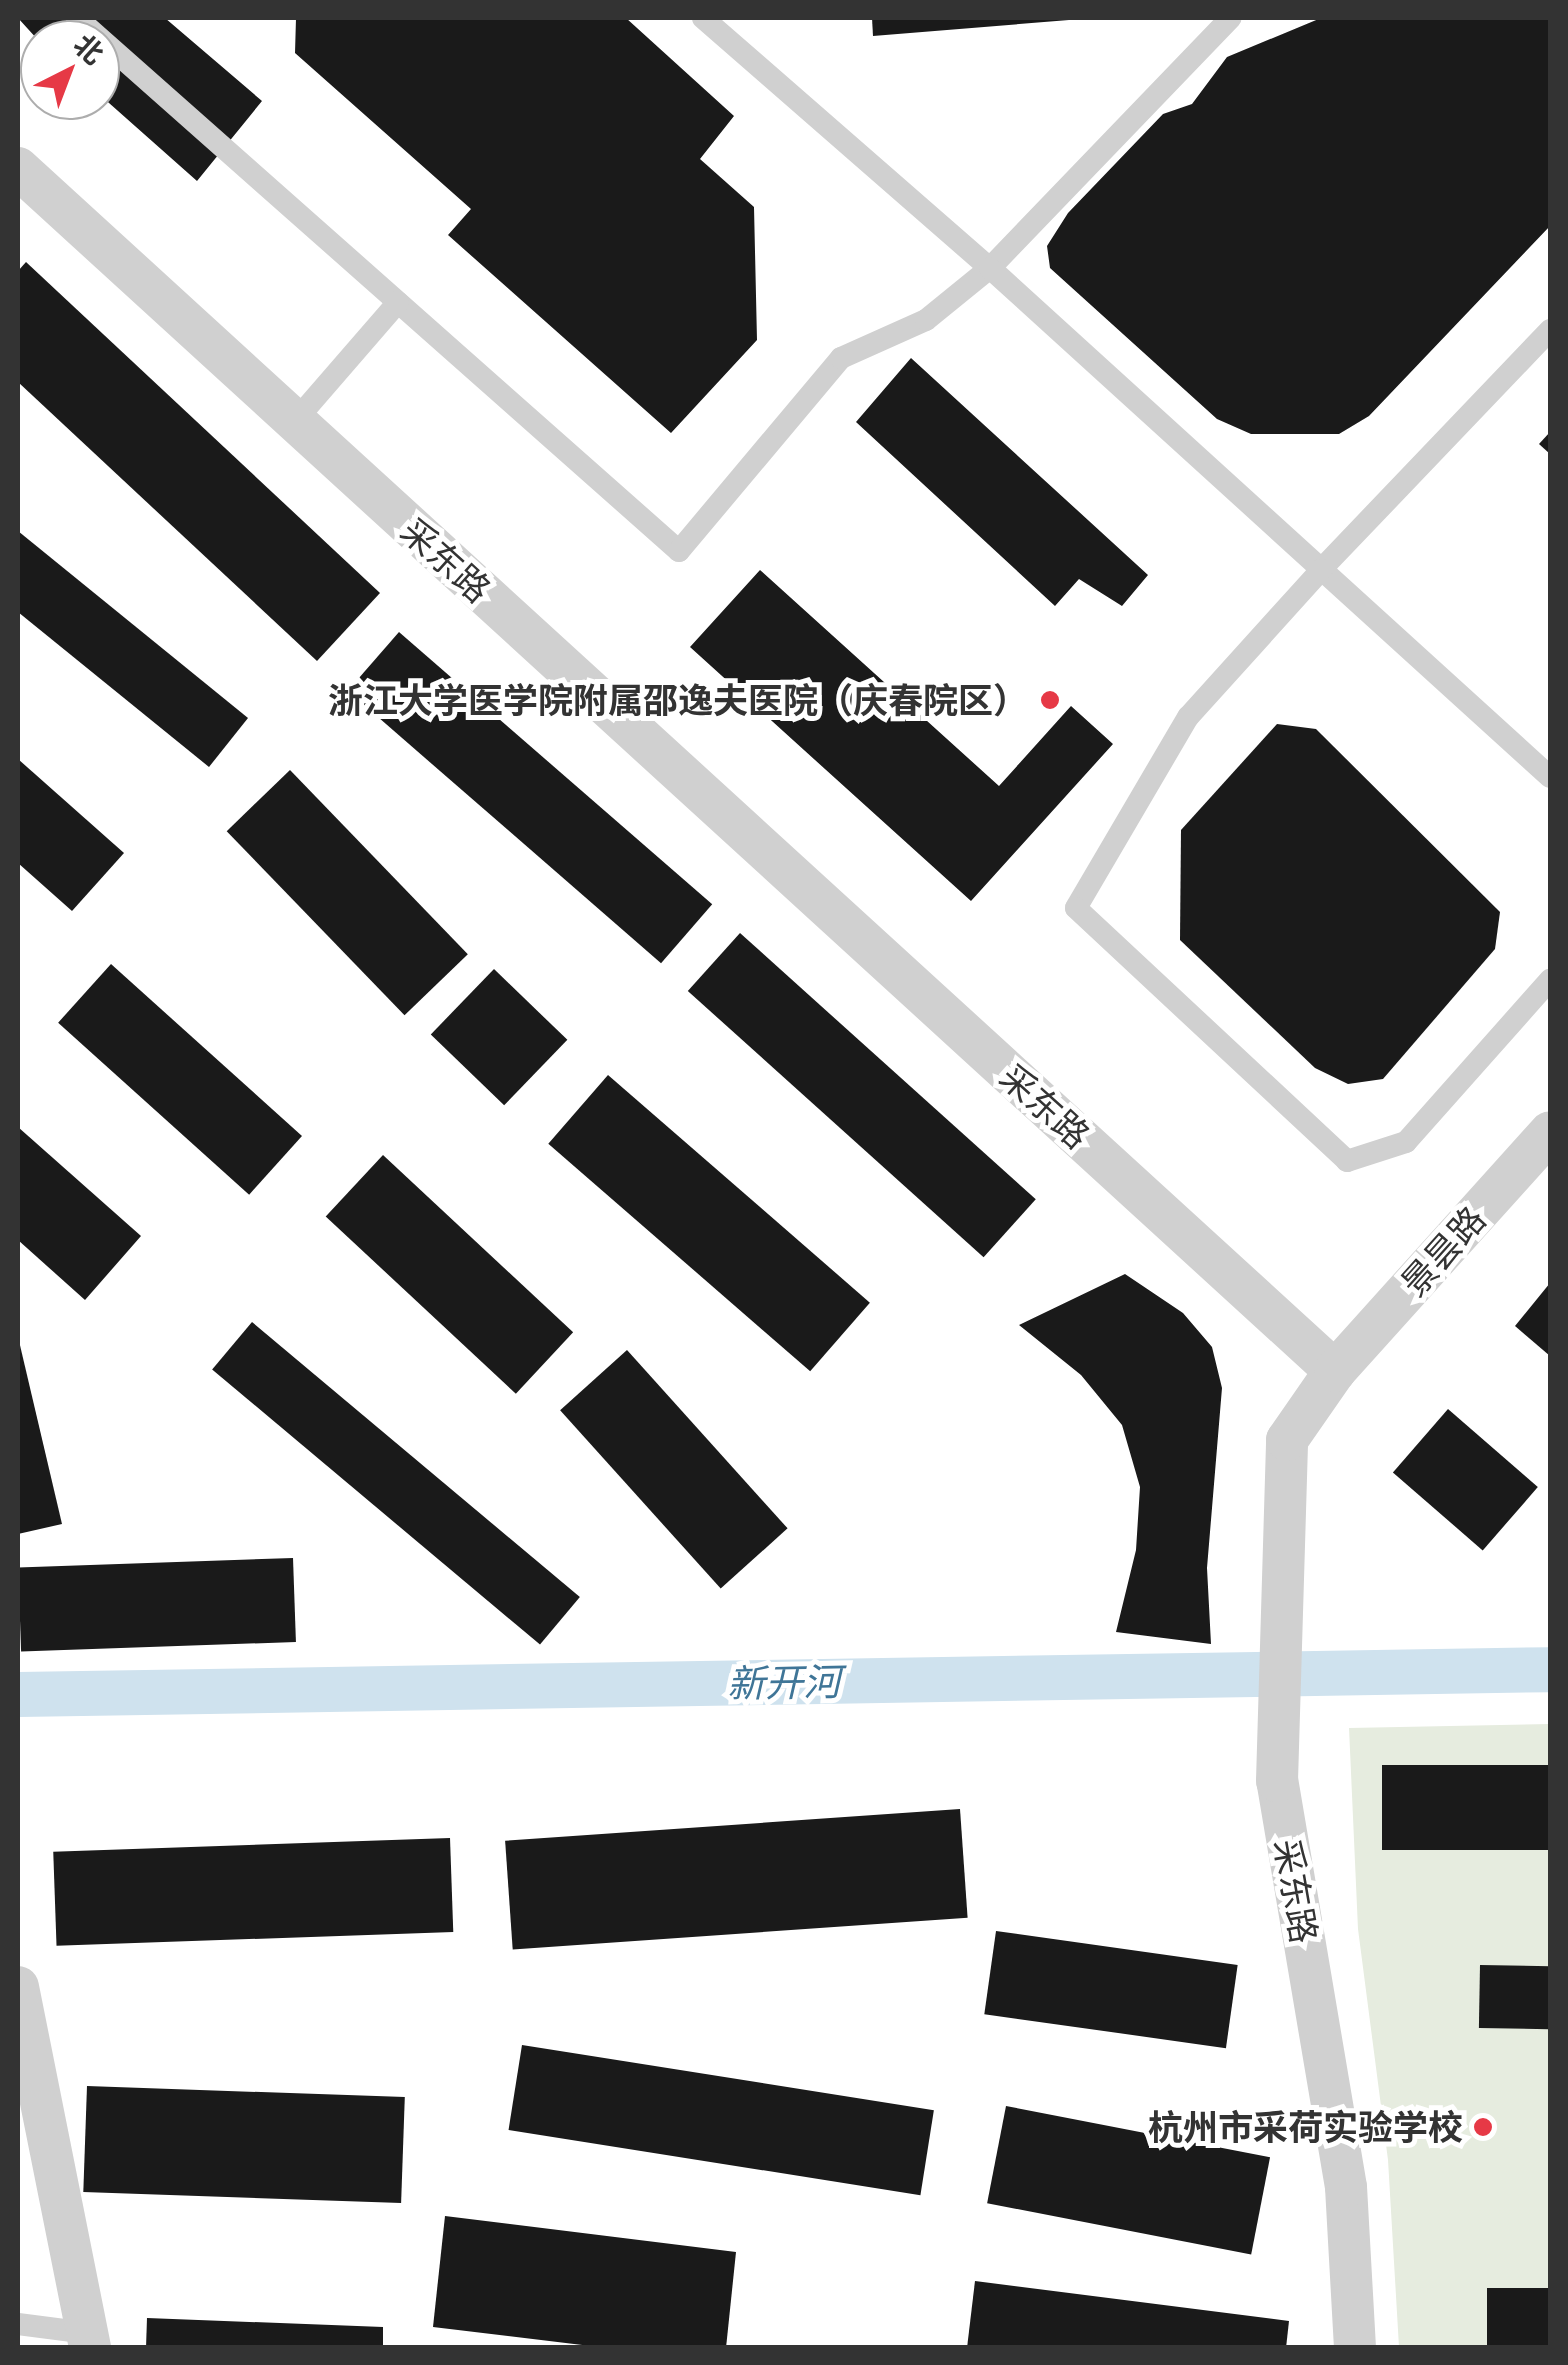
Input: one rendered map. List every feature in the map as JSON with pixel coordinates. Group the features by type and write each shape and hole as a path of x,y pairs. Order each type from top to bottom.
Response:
{"street":[{"name":"采东路","path":"18,168 1335,1371 1287,1440 1277,1780 1346,2187 1355,2348"},
{"name":"景昙路","path":"1335,1371 1550,1132"},
{"path":"18,1988 89,2340"}],"lane":[{"path":"77,18 679,551 840,358 926,320 990,268 1231,18"},
{"path":"703,18 990,268 1550,777"},
{"path":"294,421 398,302"},
{"path":"1550,330 1321,570 1188,717 1076,908 1347,1161 1406,1142 1550,980"},
{"path":"18,2324 89,2340"}],"shaded area":[{"path":"1550,1724 1550,2347 1399,2347 1388,2160 1358,1929 1349,1728"}],"building":[{"path":"165,18 262,101 197,181 120,113 120,20 20,20"},
{"path":"296,18 626,18 734,116 700,159 754,207 757,340 671,433 448,235 471,209 295,53"},
{"path":"872,18 1069,18 1069,20 873,36"},
{"path":"1321,18 1550,18 1550,226 1369,416 1339,434 1251,434 1217,419 1050,268 1047,246 1068,213 1163,114 1192,104 1227,57"},
{"path":"26,262 380,593 317,661 18,382 18,271"},
{"path":"911,358 1148,575 1122,606 1079,579 1055,606 856,422"},
{"path":"1550,432 1550,454 1539,444"},
{"path":"18,531 248,718 209,767 18,612"},
{"path":"760,570 999,786 1071,706 1113,744 971,901 690,647"},
{"path":"399,632 712,904 661,963 348,691"},
{"path":"1277,724 1316,729 1500,912 1495,949 1383,1079 1348,1084 1315,1068 1180,940 1181,830"},
{"path":"18,759 124,853 72,911 18,863"},
{"path":"290,770 468,954 405,1015 227,831"},
{"path":"740,933 1036,1199 984,1257 688,991"},
{"path":"111,964 302,1136 249,1195 58,1023"},
{"path":"494,969 567,1040 504,1105 431,1034"},
{"path":"608,1075 870,1303 810,1371 548,1144"},
{"path":"18,1127 141,1236 85,1300 18,1240"},
{"path":"383,1155 573,1332 516,1394 326,1216"},
{"path":"1125,1274 1183,1313 1212,1347 1222,1388 1207,1568 1211,1644 1116,1632 1136,1550 1140,1487 1122,1425 1081,1375 1019,1325"},
{"path":"1550,1283 1550,1356 1515,1326"},
{"path":"252,1322 580,1597 540,1645 212,1369"},
{"path":"18,1342 62,1524 18,1534"},
{"path":"627,1350 788,1528 721,1589 560,1410"},
{"path":"1448,1409 1538,1487 1483,1550 1393,1472"},
{"path":"293,1558 296,1642 21,1652 18,1568"},
{"path":"1382,1765 1550,1765 1550,1850 1382,1850"},
{"path":"960,1809 968,1918 513,1950 505,1841"},
{"path":"450,1838 453,1932 57,1946 53,1852"},
{"path":"996,1931 1238,1965 1226,2048 984,2014"},
{"path":"1480,1965 1550,1966 1549,2029 1479,2028"},
{"path":"522,2045 934,2110 920,2195 509,2130"},
{"path":"87,2086 405,2097 401,2203 83,2192"},
{"path":"1006,2106 1270,2157 1251,2255 987,2203"},
{"path":"445,2216 736,2252 726,2348 607,2348 433,2327"},
{"path":"975,2281 1289,2321 1286,2348 967,2348"},
{"path":"1487,2288 1550,2288 1550,2348 1487,2348"},
{"path":"147,2318 383,2327 383,2348 146,2348"}],"waterway":[{"name":"新开河","path":"18,1694 1550,1669"}],"place":[{"name":"浙江大学医学院附属邵逸夫医院（庆春院区）","path":"1050,700"},
{"name":"杭州市采荷实验学校","path":"1483,2127"}]}
